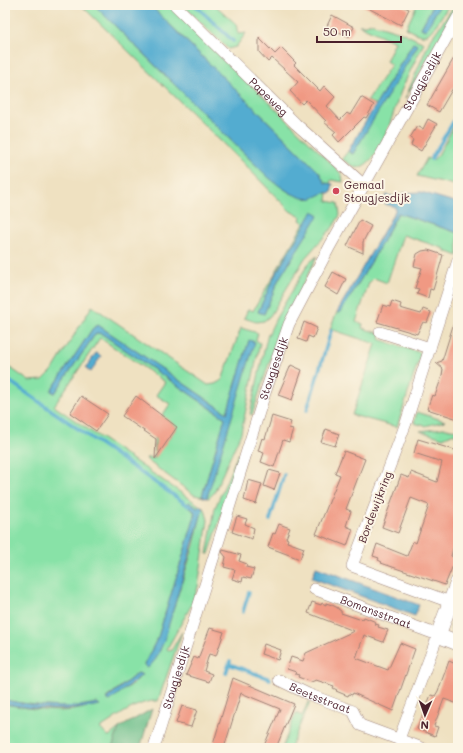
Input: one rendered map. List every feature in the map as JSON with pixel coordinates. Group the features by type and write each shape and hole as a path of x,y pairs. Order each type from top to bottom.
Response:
{"street":[{"name":"Papeweg","path":"175,5 296,124 364,185"},
{"name":"Stougjesdijk","path":"154,748 255,423 285,334 303,295 458,17"},
{"name":"Bordewijkring","path":"454,604 352,566 406,424 458,260"},
{"path":"380,332 430,348"},
{"path":"399,739 438,636 454,604 458,582"},
{"name":"Bomansstraat","path":"314,589 438,636"},
{"path":"438,636 458,643"},
{"name":"Beetsstraat","path":"279,680 308,694 353,710 360,725 422,748"}],"green space":[{"path":"81,5 94,5 268,177 290,193 312,198 324,192 328,193 327,201 338,203 340,215 333,227 305,258 270,316 264,321 256,322 244,318 248,309 253,311 304,223 300,220 301,217 290,211 242,162","holes":["314,211 318,215 279,279 264,314 258,312 274,277"]},
{"path":"150,5 170,5 337,169 342,175 343,182 331,180 330,184 325,183 319,172"},
{"path":"183,5 215,5 236,24 238,34 246,33 236,47 228,49"},
{"path":"417,5 433,5 421,28 425,30 440,5 449,5 432,30 424,35 418,34 406,28"},
{"path":"455,5 458,6 405,99 430,40"},
{"path":"371,23 401,32 424,43 401,91 390,124 379,148 365,165 356,168 342,159 348,151 352,154 413,43 376,105 367,101 391,65 386,61 395,42 359,25"},
{"path":"458,119 458,186 417,176 427,158 433,160 438,155"},
{"path":"398,213 458,233 458,256 445,251 445,249 403,235 387,283 374,278 369,283 356,322 363,324 362,328 381,334 380,339 384,341 421,353 397,427 352,415 376,344 330,329 337,312 341,312 373,259"},
{"path":"317,256 279,333 252,415 250,414 267,337 276,318 308,264"},
{"path":"92,306 208,385 215,384 222,380 241,328 258,333 256,340 260,343 241,433 214,493 209,498 207,498 249,341 227,413 98,325 93,328 51,391 55,393 96,333 102,334 225,418 202,496 205,497 194,495 146,458 155,458 154,436 165,444 177,427 162,416 170,404 156,395 165,382 100,338 54,406 205,509 208,520 198,587 192,604 167,649 171,651 182,632 158,701 150,701 135,706 100,728 108,737 119,728 112,748 5,748 5,704 39,710 63,711 75,710 96,703 62,707 5,700 5,364 29,381 43,380 52,371","holes":["189,502 202,510 194,545 159,653 154,661 144,665 158,637 195,516 194,511 186,505","138,673 142,675 132,685 106,698"]},
{"path":"417,412 445,421 425,426 414,423"},
{"path":"443,428 458,430 458,440 454,433 443,438 420,431"},
{"path":"238,454 240,456 209,554 207,554 215,508"},
{"path":"458,612 458,638 452,634 451,628 452,619"},
{"path":"308,702 310,702 290,748 282,748 296,713 302,716"},
{"path":"152,709 140,748 112,748 119,728"}],"water":[{"path":"94,5 150,5 319,172 325,183 333,184 331,193 324,193 307,199 301,198 289,192 268,177"},
{"path":"433,5 440,5 426,30 421,28"},
{"path":"413,43 418,45 353,154 348,151"},
{"path":"421,192 458,203 458,233 398,213 373,259 341,312 337,312 395,211 395,207 385,204 386,195 397,197 403,193"},
{"path":"313,211 319,215 279,279 264,314 258,312 274,277"},
{"path":"98,325 227,413 249,340 255,342 207,498 202,496 225,418 102,334 96,333 55,393 51,391 93,328"},
{"path":"96,353 101,356 91,372 86,368"},
{"path":"189,502 197,508 200,506 203,509 164,641 156,659 148,668 144,665 158,637 195,516 194,511 186,505"},
{"path":"316,567 419,605 415,616 312,578"},
{"path":"138,673 142,675 110,701 106,699"},
{"path":"5,700 28,704 63,707 97,703 100,705 77,709 42,709 6,704"}],"building":[{"path":"362,5 400,5 409,9 401,25"},
{"path":"332,15 354,27 349,37 327,26"},
{"path":"259,38 275,54 281,48 296,63 294,65 320,91 324,86 335,97 327,106 340,120 347,113 350,115 361,97 374,105 366,118 364,117 339,142 333,135 336,132 324,122 326,121 306,100 302,104 290,91 298,82 272,58 268,62 259,52"},
{"path":"458,51 458,90 453,88 439,112 427,105"},
{"path":"428,119 437,124 421,151 411,145 413,140 410,138 417,126 423,129"},
{"path":"360,220 371,226 363,242 363,253 347,246"},
{"path":"428,250 443,255 433,290 430,289 428,298 417,294 419,289 415,288 422,268 414,266 417,254"},
{"path":"333,272 346,279 338,295 325,287"},
{"path":"392,301 401,304 400,308 421,314 423,309 431,312 427,323 423,322 417,334 377,322 383,305 390,307"},
{"path":"456,316 458,316 458,419 427,409 432,395 435,396 442,376 443,369 436,363 442,361"},
{"path":"304,322 317,328 313,338 308,336 306,342 298,339"},
{"path":"291,365 302,370 292,400 278,395"},
{"path":"81,396 108,414 96,431 70,413"},
{"path":"136,396 177,427 155,459 156,439 122,416"},
{"path":"272,416 291,422 289,428 293,429 289,442 283,440 274,467 261,462 264,453 258,451 262,438 265,439"},
{"path":"326,429 339,434 335,446 321,442"},
{"path":"418,439 458,451 458,531 451,556 456,558 445,585 381,563 382,562 378,560 379,558 373,556 377,544 407,556 413,541 416,543 429,505 411,498 398,533 382,527 401,475 409,478 411,472 437,482 442,462 414,453"},
{"path":"344,451 365,459 346,509 351,511 346,526 353,529 347,546 316,534 340,475 335,473"},
{"path":"269,470 280,473 274,490 264,486"},
{"path":"248,480 262,484 256,504 244,500"},
{"path":"237,516 247,519 245,524 254,528 252,539 232,532"},
{"path":"279,524 290,528 286,538 288,539 287,542 304,548 300,559 268,547 273,533 275,534"},
{"path":"223,550 241,555 239,561 247,564 246,567 254,569 251,579 243,577 242,582 232,579 235,570 224,567 226,557 222,552"},
{"path":"312,602 321,605 322,603 326,605 326,603 332,605 338,608 341,613 359,619 363,619 364,617 376,622 375,624 379,625 378,627 388,630 383,642 364,635 356,658 388,670 400,643 415,649 393,711 353,693 352,695 349,694 348,696 336,691 337,690 333,688 334,686 316,680 311,682 298,677 299,675 295,674 296,672 287,669 291,657 303,661 306,653 354,631 308,613"},
{"path":"210,628 224,632 216,656 209,654 204,671 212,674 209,682 186,675 194,657 198,659"},
{"path":"264,644 281,650 278,660 261,654"},
{"path":"449,661 458,665 458,704 444,699 434,726 438,727 435,736 417,729 431,695 435,696 438,691"},
{"path":"233,678 294,704 276,748 263,748 280,709 241,693 224,748 212,748"},
{"path":"182,706 197,710 191,727 176,723"}],"waterway":[{"path":"195,5 233,41"},
{"path":"431,159 458,114"},
{"path":"307,410 331,331"},
{"path":"5,378 189,506"},
{"path":"270,520 284,475"},
{"path":"243,612 249,592"},
{"path":"226,673 230,661"},
{"path":"229,664 270,679"}],"place":[{"name":"Gemaal Stougjesdijk","path":"336,191"}]}
